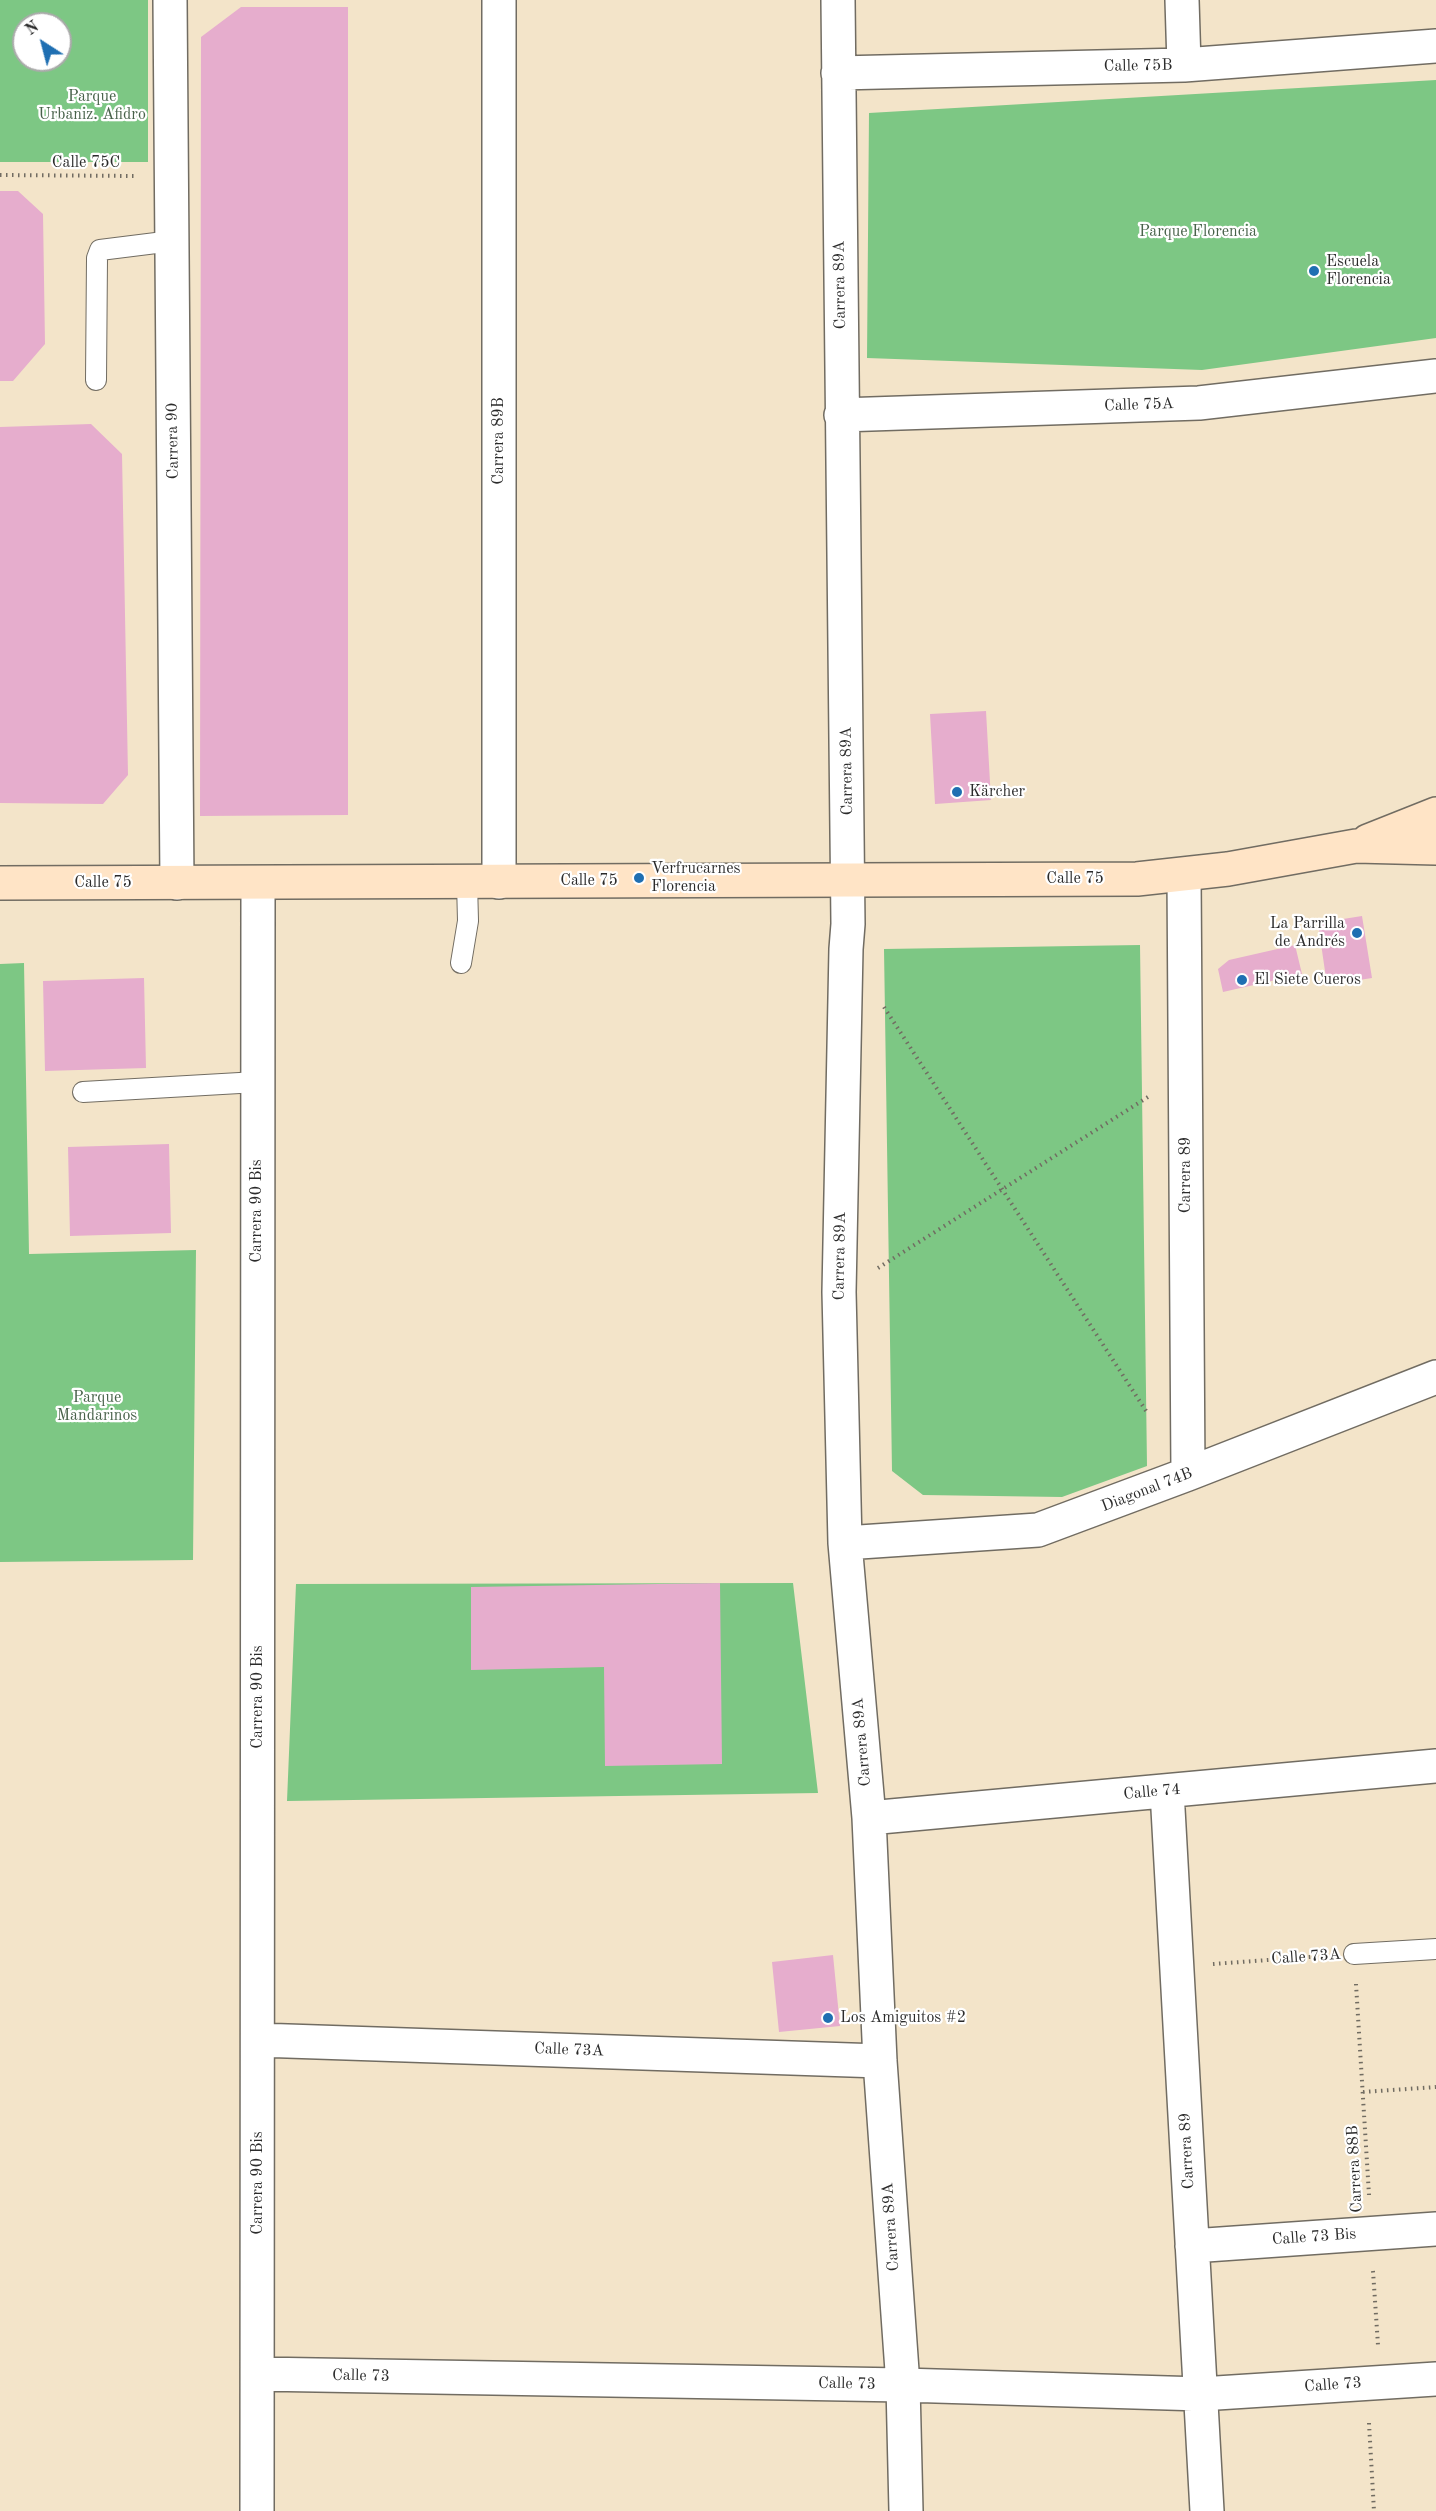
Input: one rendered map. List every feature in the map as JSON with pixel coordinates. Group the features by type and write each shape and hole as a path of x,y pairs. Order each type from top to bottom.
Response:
{"street":[{"name":"Carrera 90","path":"170,0 177,882"},
{"name":"Carrera 89B","path":"483,882 499,0"},
{"name":"Carrera 89A","path":"838,0 848,880 839,1292 845,1543 869,1818 880,2061 903,2385 906,2511"},
{"path":"1182,0 1184,65"},
{"name":"Calle 75B","path":"838,73 1184,65 1436,46"},
{"name":"Calle 75A","path":"842,415 1199,404 1436,376"},
{"name":"Calle 75","path":"1356,846 1436,814"},
{"name":"Calle 75","path":"0,883 1137,879 1184,875 1356,846 1436,848"},
{"name":"Carrera 89","path":"1184,875 1188,1474"},
{"name":"Carrera 90 Bis","path":"257,2511 256,1082 258,883"},
{"name":"Diagonal 74B","path":"845,1543 1038,1530 1436,1377"},
{"name":"Calle 74","path":"869,1818 1436,1766"},
{"name":"Carrera 89","path":"1167,1791 1207,2511"},
{"name":"Calle 73A","path":"258,2040 880,2061"},
{"name":"Calle 73 Bis","path":"1192,2246 1436,2229"},
{"name":"Calle 73","path":"258,2374 903,2385 1201,2394 1436,2379"}],"lane":[{"path":"96,380 97,258 100,250 172,241"},
{"path":"461,963 468,921 483,882"},
{"path":"83,1092 256,1082"},
{"name":"Calle 73A","path":"1354,1954 1436,1949"}],"path":[{"name":"Calle 75C","path":"0,175 171,176"},
{"path":"879,999 1150,1415"},
{"path":"839,1292 1185,1074"},
{"name":"Calle 73A","path":"1177,1966 1354,1954"},
{"name":"Carrera 88B","path":"1354,1954 1371,2234 1374,2511"},
{"path":"1363,2092 1436,2087"}],"green space":[{"name":"Parque Urbaniz. Afidro","path":"0,0 148,0 148,162 0,162"},
{"name":"Parque Florencia","path":"1436,80 1436,338 1202,370 867,358 869,113"},
{"path":"1140,945 1147,1466 1062,1497 923,1495 892,1471 884,949"},
{"name":"Parque Mandarinos","path":"24,963 29,1254 196,1250 193,1560 0,1562 0,964"},
{"path":"793,1583 818,1793 287,1801 296,1584"}],"building":[{"path":"241,7 348,7 348,815 200,816 201,37"},
{"path":"0,191 18,191 43,214 45,344 13,381 0,381"},
{"path":"91,424 122,454 128,775 103,804 0,803 0,427"},
{"path":"986,711 991,800 935,804 930,714"},
{"path":"1362,916 1372,978 1327,985 1318,923"},
{"path":"1295,945 1302,974 1223,992 1218,969 1229,960"},
{"path":"144,978 146,1068 45,1071 43,981"},
{"path":"169,1144 171,1233 70,1236 68,1147"},
{"path":"720,1583 722,1764 605,1766 604,1667 471,1670 471,1587"},
{"path":"833,1955 840,2026 779,2032 772,1962"}],"place":[{"name":"Escuela Florencia","path":"1314,271"},
{"name":"Kärcher","path":"957,792"},
{"name":"Verfrucarnes Florencia","path":"639,878"},
{"name":"La Parrilla de Andrés","path":"1357,933"},
{"name":"El Siete Cueros","path":"1242,980"},
{"name":"Los Amiguitos #2","path":"828,2018"}]}
